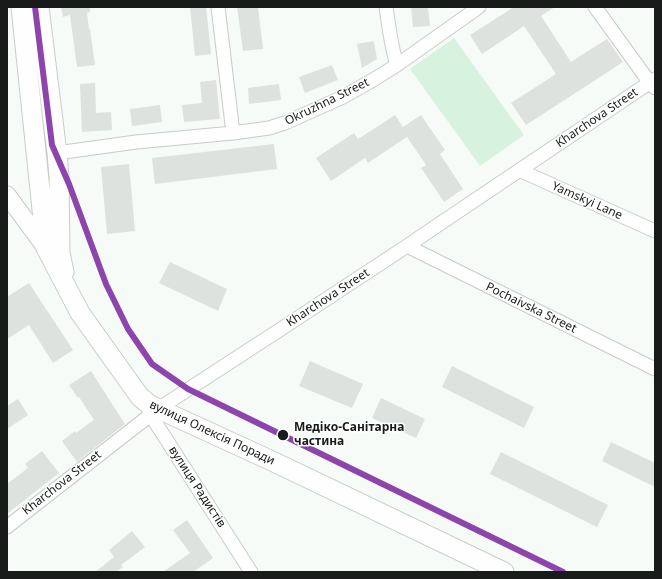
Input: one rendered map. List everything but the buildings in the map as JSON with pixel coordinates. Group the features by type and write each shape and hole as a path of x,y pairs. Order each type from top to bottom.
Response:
{"main road":[{"path":"21,7 46,248"},
{"path":"39,7 57,153 59,177 60,253 62,267 80,313"},
{"name":"вулиця Олексія Поради","path":"46,248 80,313 140,397 151,408 272,461 504,572"}],"street":[{"path":"218,7 233,133"},
{"path":"386,7 390,38 397,65"},
{"name":"Okruzhna Street","path":"57,153 136,142 233,133 269,128 285,124 343,97 373,80 397,65 479,7"},
{"path":"595,7 653,84"},
{"name":"Kharchova Street","path":"7,527 151,408 281,329 519,170 653,84"},
{"name":"Yamskyi Lane","path":"519,170 655,231"},
{"name":"вулиця Олексія Поради","path":"7,195 46,248"},
{"name":"Pochaivska Street","path":"407,246 655,369"},
{"name":"вулиця Радистів","path":"151,408 251,572"}],"green space":[{"path":"454,38 524,135 480,166 410,69"}],"transit line":[{"path":"35,7 52,145 69,184 106,284 128,329 152,364 188,389 563,572"}],"place":[{"name":"Медіко-Санітарна частина","path":"283,435"}]}
